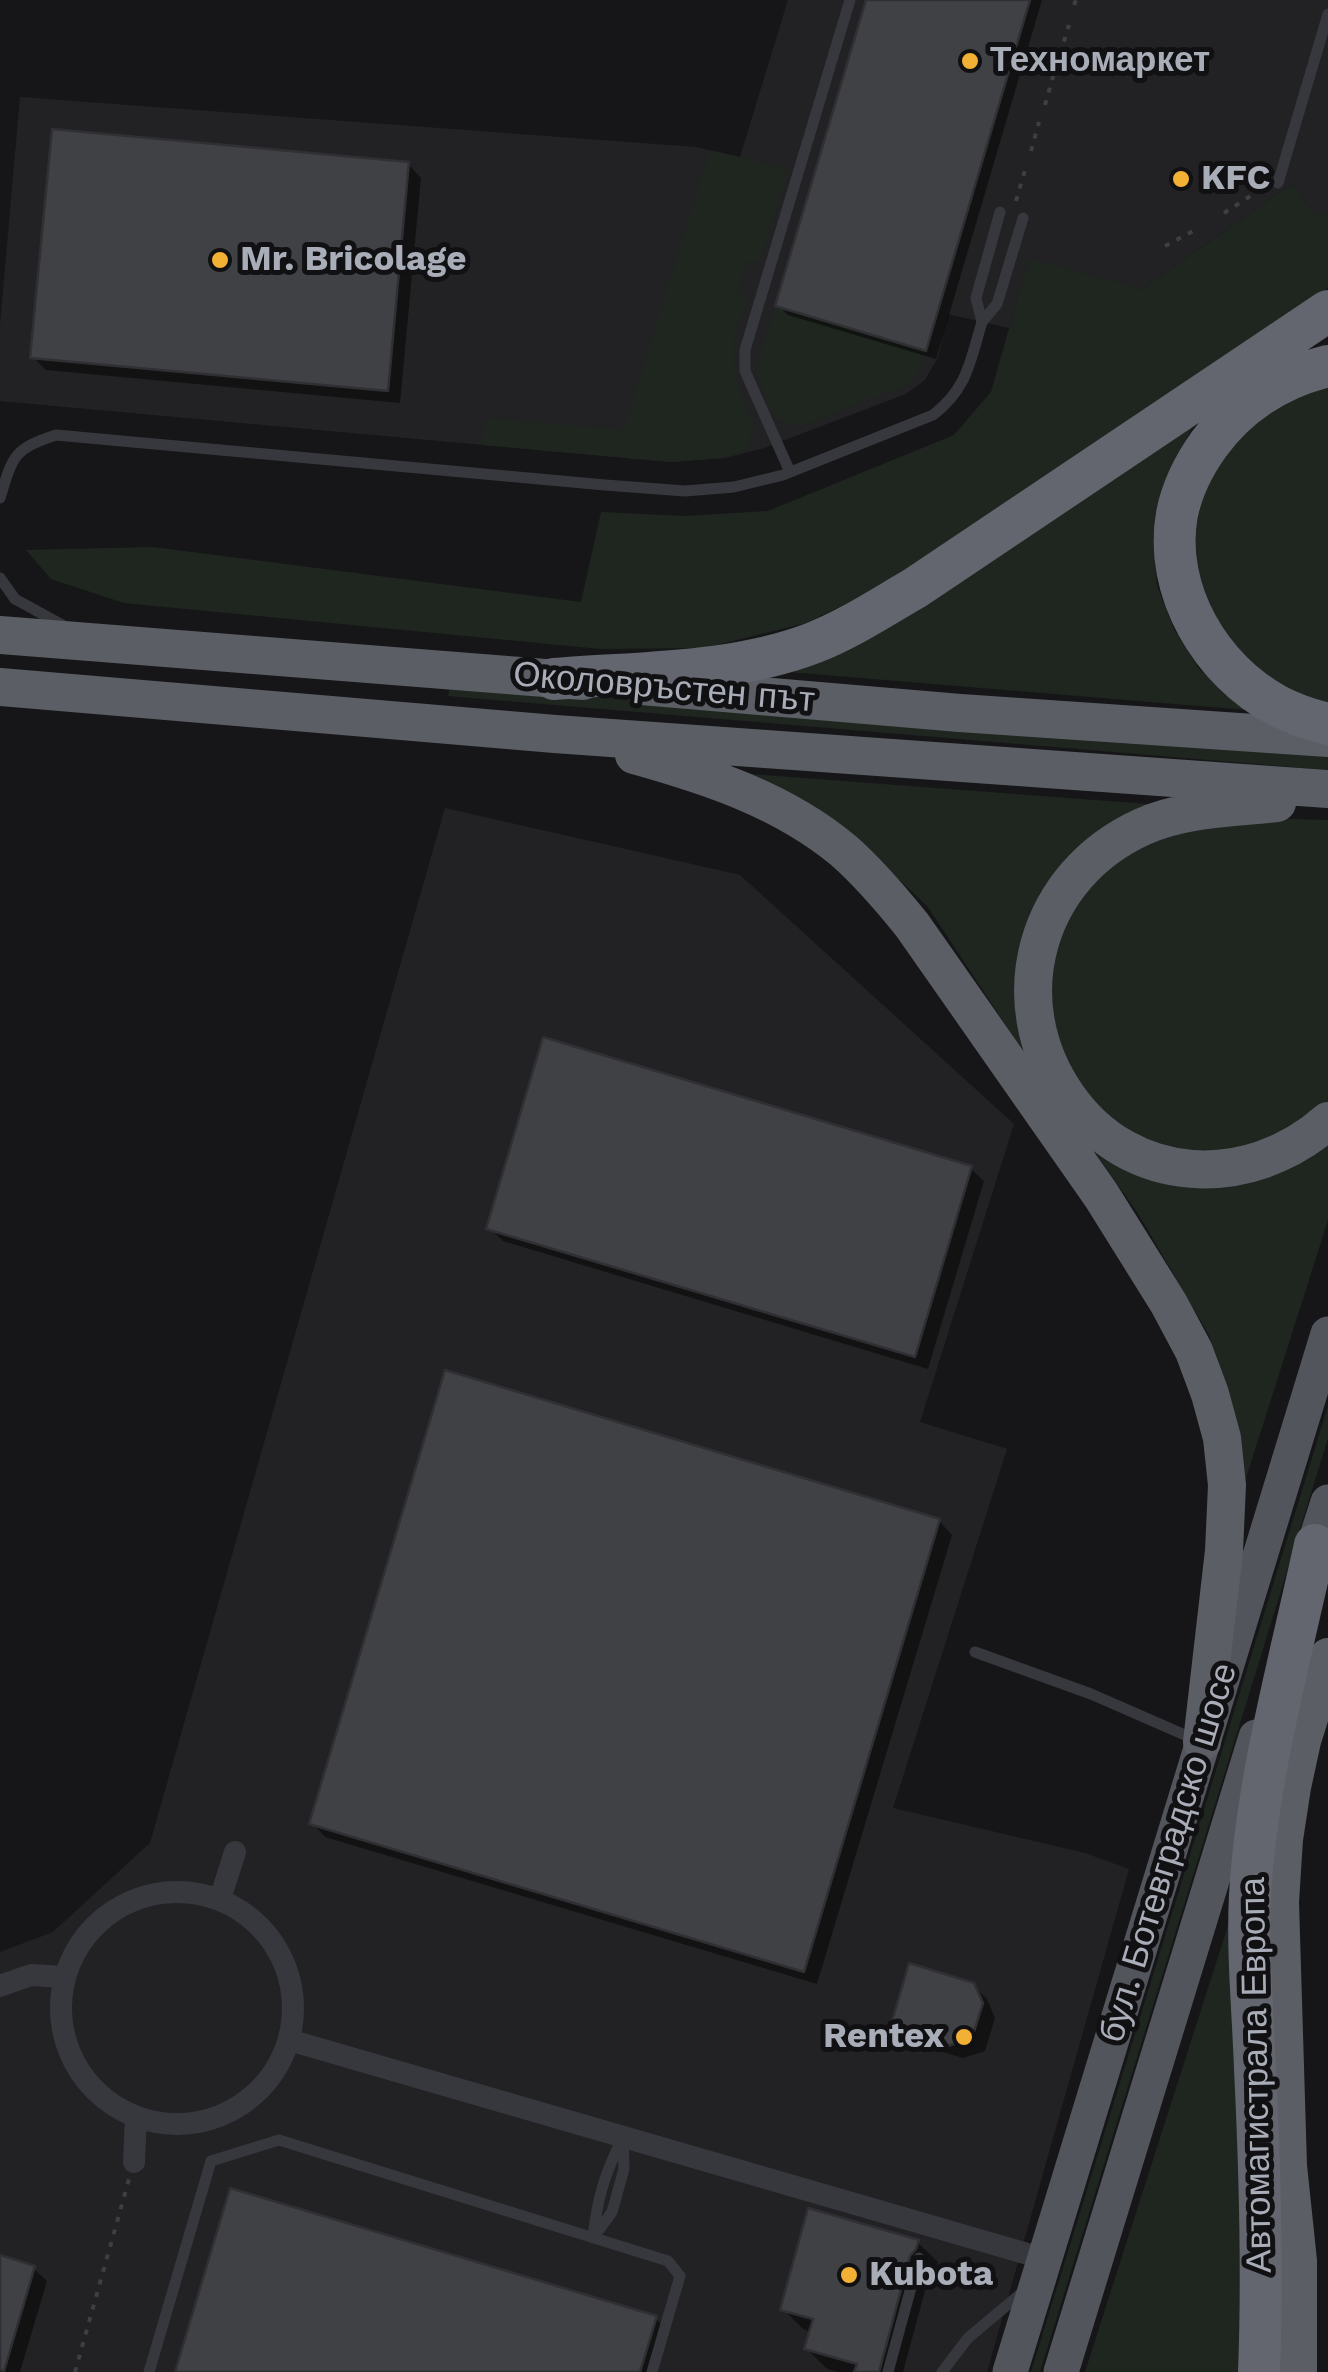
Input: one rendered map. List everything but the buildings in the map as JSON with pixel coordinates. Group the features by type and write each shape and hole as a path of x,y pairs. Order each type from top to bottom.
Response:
{"highway":[{"path":"554,679 724,666 813,642 916,588 1328,311"},
{"path":"1328,366 1285,379 1264,391 1219,431 1186,486 1177,515 1176,545 1179,578 1190,613 1224,664 1275,705 1328,724"},
{"name":"Околовръстен път","path":"0,635 960,713 1328,738"},
{"name":"Околовръстен път","path":"0,687 1328,793"},
{"path":"555,734 725,783 804,822 843,851 879,885 912,925 1100,1195 1194,1351 1222,1438 1227,1485 1224,1551 1202,1742"},
{"path":"1328,793 1169,817 1112,844 1089,860 1053,905 1040,936 1034,986 1040,1036 1051,1068 1067,1096 1111,1140 1137,1156 1196,1170 1225,1170 1280,1154 1328,1121"},
{"name":"Автомагистрала Европа","path":"1259,2372 1260,2192 1250,1897 1271,1744 1314,1545"},
{"path":"1281,2372 1288,2166 1280,1902 1284,1840 1302,1741 1328,1657"},
{"path":"1288,2166 1298,2261 1298,2372"}],"main road":[{"name":"бул. Ботевградско шосе","path":"1010,2372 1328,1334"},
{"name":"бул. Ботевградско шосе","path":"1061,2372 1328,1502"}],"street":[{"path":"220,1899 235,1852"},
{"path":"182,1891 220,1899 250,1916 273,1942 288,1972 294,2006 289,2040 276,2070 255,2094 229,2112 199,2123 167,2124 136,2118 106,2101 82,2076 66,2046 60,2012 64,1978 81,1942 94,1928 108,1914 143,1896 182,1891"},
{"path":"0,1986 31,1974 64,1978"},
{"path":"289,2040 623,2137 1042,2269"},
{"path":"134,2162 136,2118"}],"lane":[{"path":"790,472 745,371 745,350 850,0"},
{"path":"1278,183 1328,14"},
{"path":"982,322 976,298 1000,212"},
{"path":"0,498 10,465 26,445 56,435 686,491 734,487 790,472 916,424 948,403 962,386 982,322 998,304 1023,218"},
{"path":"0,578 15,599 96,642"},
{"path":"975,1652 1091,1694 1202,1742"},
{"path":"593,2238 612,2212 624,2169 623,2137"},
{"path":"149,2372 211,2161 279,2140 668,2261 680,2276 652,2372"},
{"path":"888,2372 919,2258"},
{"path":"942,2372 968,2338 1042,2269"}],"path":[{"path":"1060,54 1069,24"},
{"path":"1045,105 1054,72"},
{"path":"1031,151 1040,122"},
{"path":"1016,201 1025,170"},
{"path":"1224,213 1252,194"},
{"path":"1165,246 1195,230"},
{"path":"75,2372 134,2162"}],"shaded area":[{"path":"788,0 1328,0 1328,212 1318,218 1292,184 1142,289 1029,259 1009,328 948,314 938,357 925,380 906,394 761,449 725,458 671,462 0,401 0,325 20,97 695,147 740,157"},
{"path":"710,150 789,170 759,263 746,261 737,293 749,297 733,348 737,381 754,424 748,448 725,458 671,462 482,445 485,418 624,430"},
{"path":"1292,184 1318,218 1328,212 1328,288 895,580 806,623 704,648 601,649 124,603 51,579 26,550 153,547 581,602 601,512 684,516 768,511 954,435 991,392 1029,258 1142,289"},
{"path":"775,306 926,351 917,373 904,386 799,427 778,420 767,403 756,369"},
{"path":"1328,378 1328,710 1274,683 1232,646 1207,609 1190,542 1200,493 1227,437"},
{"path":"1200,411 1167,480 1153,538 1157,586 1174,629 1199,669 1247,710 753,669"},
{"path":"450,684 1328,757 1328,770 448,696"},
{"path":"750,774 1161,805 1097,831 1067,857 1040,893 1023,937 1032,1065 928,907 827,816"},
{"path":"445,808 740,875 1014,1124 920,1422 1007,1449 893,1808 1085,1853 1129,1869 987,2372 0,2372 0,1952 53,1932 150,1843"},
{"path":"1229,817 1328,820 1328,1103 1268,1145 1218,1155 1162,1149 1113,1124 1077,1084 1053,1037 1044,987 1052,933 1121,851"},
{"path":"1328,1141 1328,1220 1240,1497 1228,1391 1209,1335 1139,1215 1088,1142 1132,1166"},
{"path":"1328,1406 1328,1438 1040,2372 1031,2372"},
{"path":"1235,1904 1243,2372 1085,2372"}],"place":[{"name":"Техномаркет","path":"970,61"},
{"name":"KFC","path":"1181,179"},
{"name":"Mr. Bricolage","path":"220,260"},
{"name":"Rentex","path":"964,2037"},
{"name":"Kubota","path":"849,2275"}]}
